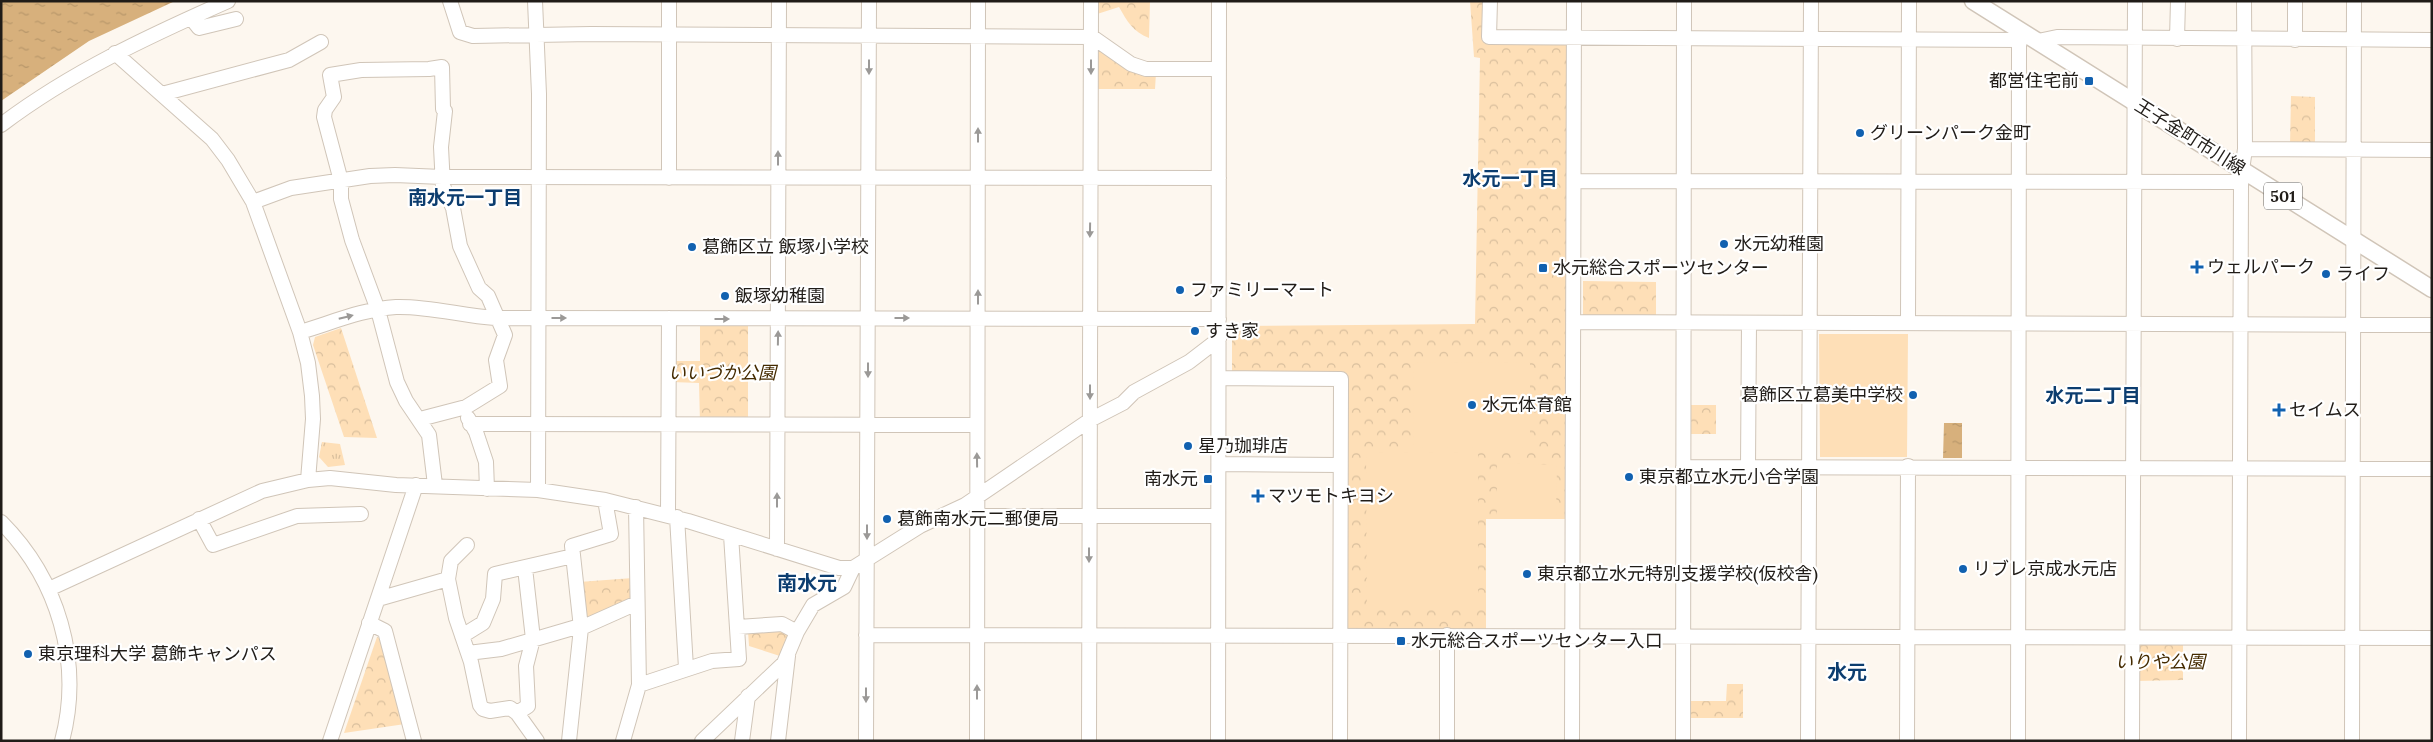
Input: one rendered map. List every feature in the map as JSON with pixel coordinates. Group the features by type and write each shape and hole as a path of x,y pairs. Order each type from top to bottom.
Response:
{"main road":[{"name":"王子金町市川線","path":"1973,1 2021,36 2038,41 2135,102 2243,175 2353,239 2432,289"}],"street":[{"path":"1,125 41,97 115,53 228,1"},
{"path":"450,1 460,32 473,36 1091,36 1131,64 1146,69 1219,68"},
{"path":"535,1 540,177 538,490"},
{"path":"669,1 669,178"},
{"path":"777,549 778,1"},
{"path":"866,741 868,1"},
{"path":"977,741 978,1"},
{"path":"1089,741 1091,1"},
{"path":"1218,741 1219,1"},
{"path":"1490,1 1489,37 1908,39 2021,36 2018,741"},
{"path":"1572,741 1574,1"},
{"path":"1683,741 1684,1"},
{"path":"1808,741 1811,1"},
{"path":"1908,323 1909,1"},
{"path":"2132,741 2135,1"},
{"path":"2177,39 2178,1"},
{"path":"2240,741 2241,324 2245,149 2244,1"},
{"path":"2295,1 2295,40"},
{"path":"2352,741 2354,1"},
{"path":"191,18 199,28 236,19"},
{"path":"2038,41 2057,37 2244,40 2432,40"},
{"path":"162,94 289,60 321,42"},
{"path":"115,53 212,139 228,160 253,202 300,332 309,370 312,396 308,480"},
{"path":"420,419 466,407 500,386 496,360 505,335 500,321 495,318 488,296 476,281 460,246 453,208 442,177 441,146 445,111 443,109 442,67 429,69 376,69 330,75 334,97 325,110 324,117 341,181 341,199 350,232 378,310 397,382 406,402 420,419 429,435 435,485"},
{"path":"2245,149 2432,150"},
{"path":"253,202 291,188 382,175 669,178 1219,178"},
{"path":"1574,181 2134,182 2243,175"},
{"path":"300,332 344,318 378,310 419,307 495,318 1219,319"},
{"path":"669,318 668,424 672,516 686,668"},
{"path":"1573,322 2432,325"},
{"path":"1748,466 1749,323"},
{"path":"702,741 784,663 798,632 814,605 844,587 853,568 867,557 920,526 966,505 1090,420 1122,403 1134,392 1160,376 1189,362 1219,339"},
{"path":"1219,378 1341,378 1340,741"},
{"path":"466,407 470,424 476,432 486,462 486,488"},
{"path":"470,424 976,425"},
{"path":"1219,464 1340,465"},
{"path":"1683,466 2432,469"},
{"path":"1907,741 1908,466"},
{"path":"49,589 262,491 308,480 346,479 376,484 538,490 605,500 672,516 839,568 853,568"},
{"path":"330,741 416,485"},
{"path":"569,741 580,627 572,546 611,534 605,500"},
{"path":"624,741 639,685 636,507"},
{"path":"199,519 213,545 297,516 361,514"},
{"path":"977,516 1218,516"},
{"path":"1,522 14,535 36,565 49,589 66,641 69,699 62,741"},
{"path":"639,685 712,661 739,659 731,535"},
{"path":"467,545 451,561 448,579 456,618 468,653 480,705 483,709 490,711 510,708 517,713 537,741"},
{"path":"462,636 483,623 493,599 495,574 573,556"},
{"path":"517,713 528,706 526,666 533,639 525,568"},
{"path":"378,599 448,579"},
{"path":"468,653 501,649 580,627 637,603"},
{"path":"370,624 385,631 414,741"},
{"path":"738,627 782,624 798,632"},
{"path":"866,635 1089,636 1218,634 2432,638"},
{"path":"1447,635 1447,741"},
{"path":"778,741 789,652"},
{"path":"742,741 748,696"}],"green space":[{"path":"1094,1 1150,1 1149,38 1143,36 1135,29 1119,7 1094,15"},
{"path":"1470,1 1486,1 1486,42 1567,42 1568,519 1486,519 1486,630 1348,630 1345,628 1345,375 1232,374 1232,326 1475,324 1480,58 1474,57"},
{"path":"1094,44 1156,73 1155,89 1094,89"},
{"path":"2291,96 2315,97 2315,146 2290,145"},
{"path":"1583,281 1656,282 1656,316 1583,315"},
{"name":"いいづか公園","path":"700,321 748,322 748,423 700,423 699,383 672,382 673,361 700,361"},
{"path":"341,328 377,438 344,437 313,345 315,337"},
{"path":"1819,334 1908,334 1907,457 1820,457"},
{"name":"水元体育館","path":"1414,362 1530,363 1530,447 1413,447"},
{"path":"1687,405 1716,405 1716,434 1687,434"},
{"path":"322,442 340,444 345,465 328,467 319,457"},
{"path":"1366,453 1478,453 1478,609 1367,609"},
{"path":"1497,463 1557,465 1556,516 1497,516"},
{"path":"633,578 634,598 583,622 579,582"},
{"path":"748,631 782,632 790,637 783,657 749,646"},
{"path":"377,637 381,639 405,724 344,733"},
{"name":"いりや公園","path":"2136,644 2183,644 2183,680 2137,681"},
{"path":"1727,684 1743,684 1743,718 1688,718 1688,701 1726,701"}],"water":[{"path":"1,1 175,1 89,41 1,101"},
{"path":"1944,423 1962,423 1962,458 1943,458"}],"place":[{"name":"都営住宅前","path":"2089,81"},
{"name":"グリーンパーク金町","path":"1860,133"},
{"name":"水元幼稚園","path":"1724,244"},
{"name":"葛飾区立 飯塚小学校","path":"692,247"},
{"name":"ウェルパーク","path":"2197,267"},
{"name":"水元総合スポーツセンター","path":"1543,268"},
{"name":"ライフ","path":"2326,274"},
{"name":"ファミリーマート","path":"1180,290"},
{"name":"飯塚幼稚園","path":"725,296"},
{"name":"すき家","path":"1195,331"},
{"name":"葛飾区立葛美中学校","path":"1913,395"},
{"name":"水元体育館","path":"1472,405"},
{"name":"セイムス","path":"2279,410"},
{"name":"星乃珈琲店","path":"1188,446"},
{"name":"東京都立水元小合学園","path":"1629,477"},
{"name":"南水元","path":"1208,479"},
{"name":"マツモトキヨシ","path":"1258,496"},
{"name":"葛飾南水元二郵便局","path":"887,519"},
{"name":"リブレ京成水元店","path":"1963,569"},
{"name":"東京都立水元特別支援学校(仮校舎)","path":"1527,574"},
{"name":"水元総合スポーツセンター入口","path":"1401,641"},
{"name":"東京理科大学 葛飾キャンパス","path":"28,654"}],"district":[{"name":"水元一丁目","path":"1510,178"},
{"name":"南水元一丁目","path":"465,197"},
{"name":"水元二丁目","path":"2093,395"},
{"name":"南水元","path":"807,583"},
{"name":"水元","path":"1847,672"}]}
